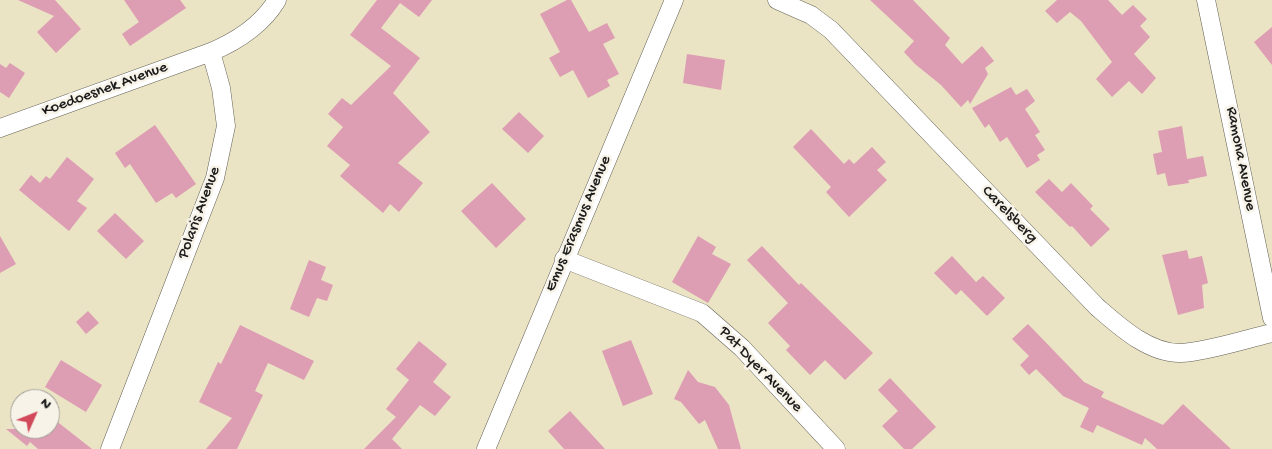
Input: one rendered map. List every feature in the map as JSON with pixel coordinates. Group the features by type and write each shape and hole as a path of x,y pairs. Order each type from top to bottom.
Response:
{"street":[{"path":"211,52 236,41 260,20 277,0"},
{"name":"Emus Erasmus Avenue","path":"486,449 674,0"},
{"name":"Carelsberg","path":"777,0 811,15 831,30 1097,307 1118,325 1158,349 1180,353 1272,333"},
{"name":"Ramona Avenue","path":"1206,0 1272,318"},
{"name":"Koedoesnek Avenue","path":"0,128 211,52"},
{"name":"Polaris Avenue","path":"110,449 215,178 224,143 224,111 211,52"},
{"name":"Pat Dyer Avenue","path":"564,259 702,313 742,348 836,449"}],"building":[{"path":"18,0 55,0 81,29 56,53 37,32 54,16"},
{"path":"124,0 180,0 186,8 130,46 122,34 139,22"},
{"path":"377,0 432,0 419,17 400,3 381,28 420,58 393,93 430,132 398,163 423,183 399,212 390,204 383,213 340,176 350,165 327,146 343,127 328,114 342,98 351,105 391,66 350,35"},
{"path":"567,0 571,0 589,32 607,23 615,38 603,44 619,74 607,80 610,86 588,98 573,70 560,77 549,58 560,52 540,14"},
{"path":"870,0 913,0 950,38 945,45 962,64 982,46 994,61 985,68 988,74 970,104 968,100 961,107 941,85 915,64 904,52 914,41"},
{"path":"1057,0 1108,0 1122,15 1133,5 1147,19 1140,26 1150,37 1134,54 1156,78 1142,94 1129,81 1112,97 1096,79 1112,62 1081,21 1070,12 1057,23 1045,11"},
{"path":"1272,27 1272,65 1254,42"},
{"path":"687,54 725,60 721,90 683,83"},
{"path":"10,63 25,73 9,98 0,92 0,64 6,68"},
{"path":"1011,87 1016,95 1027,89 1035,101 1025,109 1040,132 1035,135 1045,150 1037,155 1040,160 1027,168 1007,137 1000,142 989,124 985,128 972,108"},
{"path":"519,112 544,136 528,153 502,129"},
{"path":"155,125 196,184 176,198 172,193 156,203 130,164 125,168 115,153"},
{"path":"1182,126 1187,159 1203,156 1207,176 1188,180 1189,183 1168,186 1165,173 1157,175 1153,154 1162,152 1158,131"},
{"path":"811,129 844,164 849,159 854,164 872,147 886,162 877,170 887,180 849,217 826,192 831,187 793,147"},
{"path":"67,157 94,179 77,201 87,208 69,231 19,190 31,175 40,183 46,176 50,179"},
{"path":"1049,179 1062,192 1071,183 1093,206 1090,209 1110,229 1091,247 1072,226 1070,227 1035,192"},
{"path":"492,183 526,219 496,248 461,211"},
{"path":"115,213 144,241 126,259 97,231"},
{"path":"0,236 16,264 0,273"},
{"path":"698,236 716,247 712,254 731,264 708,303 672,282"},
{"path":"762,246 799,285 801,283 873,353 845,380 825,360 810,375 786,350 790,346 768,323 788,303 747,260"},
{"path":"1187,250 1189,259 1202,256 1208,283 1202,285 1204,308 1178,315 1162,255"},
{"path":"952,256 976,282 983,276 1005,298 987,316 961,290 956,295 934,273"},
{"path":"309,260 326,267 321,280 333,285 327,301 317,298 309,317 290,309"},
{"path":"88,311 99,323 86,334 76,322"},
{"path":"1028,324 1084,382 1104,392 1101,397 1163,425 1183,404 1231,449 1157,449 1145,438 1142,445 1097,425 1093,433 1080,427 1089,408 1063,396 1036,369 1029,375 1020,365 1029,356 1012,339"},
{"path":"240,325 314,361 304,380 268,363 255,391 263,395 237,449 206,449 232,418 199,402 218,362 221,364"},
{"path":"631,340 653,394 623,406 602,351"},
{"path":"419,341 447,364 433,382 451,397 435,416 420,405 392,439 402,449 364,449 396,417 386,409 409,380 396,369"},
{"path":"61,360 102,385 86,412 60,396 60,389 48,389 45,387"},
{"path":"688,370 698,382 715,387 729,405 741,449 718,449 705,420 699,424 681,402 674,399"},
{"path":"890,378 936,427 912,449 904,449 882,426 898,411 878,390"},
{"path":"570,411 605,449 564,449 548,431"},
{"path":"60,424 92,449 38,449 30,442 27,446 18,439 60,439"}]}
